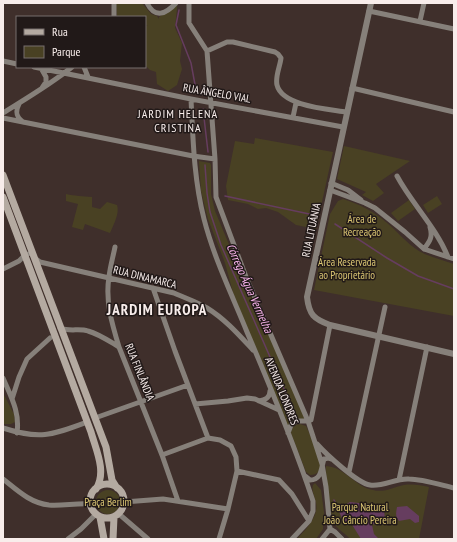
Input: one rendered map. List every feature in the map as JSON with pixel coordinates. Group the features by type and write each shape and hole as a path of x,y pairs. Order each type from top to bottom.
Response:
{"main road":[{"path":"3,175 27,259 39,270 100,468 100,481 92,493 90,504 98,516 104,539"},
{"path":"3,197 27,259 58,331 66,342 106,447 112,480 123,495 124,502 122,511 117,515 107,518 98,516"},
{"path":"96,489 106,484 117,488"},
{"path":"113,539 117,515"}],"street":[{"path":"114,3 114,16"},
{"path":"147,3 151,10 156,13 162,13 171,9 176,3"},
{"path":"189,3 189,25 207,52 227,42 233,42 278,54 281,58 277,76 277,84 279,90 285,97 296,103 346,112"},
{"name":"RUA LITUÂNIA","path":"371,3 346,112 307,297 308,305 311,313 316,319 330,325 454,354"},
{"path":"420,21 424,3"},
{"path":"369,11 454,29"},
{"name":"AVENIDA LONDRES","path":"207,52 215,159 215,190 218,205 246,277 308,422 315,442 322,464 326,487 330,529"},
{"path":"3,61 16,64"},
{"path":"40,91 45,84 46,77 41,68"},
{"name":"RUA ÂNGELO VIAL","path":"41,68 191,99 343,127"},
{"path":"3,113 40,91 67,73 71,68"},
{"path":"84,68 88,77"},
{"path":"352,88 454,112"},
{"name":"AVENIDA LONDRES","path":"191,99 193,156 204,220 239,315 256,352 304,473 313,501 313,511 309,521"},
{"path":"20,102 16,114 24,123"},
{"path":"293,117 296,103"},
{"path":"3,118 193,156 215,159"},
{"path":"398,176 403,186 436,233 448,257"},
{"path":"331,183 348,190 365,203 385,215 424,249 454,259"},
{"path":"330,190 365,203"},
{"path":"424,249 431,240 432,235 428,223"},
{"name":"RUA FINLÂNDIA","path":"116,247 109,278 110,314 119,347 162,455 178,501"},
{"path":"3,268 27,259"},
{"name":"RUA DINAMARCA","path":"27,259 174,293 190,299 208,309 231,327 256,352"},
{"path":"39,270 40,266 46,264"},
{"path":"153,288 208,438"},
{"path":"349,472 385,307"},
{"path":"231,327 239,322 239,315"},
{"path":"288,433 291,424 296,421 308,422 311,420 330,325"},
{"path":"12,399 18,377 27,359 58,331 89,331 119,347"},
{"path":"399,480 427,347"},
{"path":"3,378 16,410 18,423 17,433"},
{"path":"95,418 188,385"},
{"path":"259,401 268,398 270,395 269,387"},
{"path":"195,404 247,398 259,401 279,410"},
{"path":"3,428 17,433 43,435 66,430 87,422"},
{"path":"162,455 208,438 220,440 231,446 236,457 237,471 222,533 219,539"},
{"path":"315,442 332,459 358,479 370,485 385,484 409,479 454,488"},
{"path":"304,473 307,478 315,480 320,476 324,459 332,459"},
{"path":"237,471 279,480 292,494 309,521 292,539"},
{"path":"3,479 16,490 39,503 50,505 90,504"},
{"path":"124,502 163,499 228,509"},
{"path":"117,515 148,539"},
{"path":"68,539 98,516"},
{"path":"322,539 330,529 342,539"}],"green space":[{"path":"116,3 142,3 151,14 157,16 159,19 159,17 177,5 175,28 182,43 180,61 182,69 177,85 168,91 157,84 156,72 150,70 146,66 146,26 148,25 146,25 146,16 117,16"},
{"path":"255,138 333,152 316,229 296,225 278,212 266,208 258,209 248,204 228,200 226,186 235,141 254,144"},
{"path":"344,146 410,161 376,184 384,193 373,201 362,195 366,192 337,179"},
{"path":"199,161 210,163 211,165 211,194 215,211 243,278 307,421 295,420 288,428 234,296 225,263 208,219 201,191"},
{"path":"66,194 92,197 92,207 100,209 107,202 117,205 117,216 110,233 85,224 83,230 72,227 78,204 66,201"},
{"path":"437,196 442,204 428,213 423,205"},
{"path":"343,199 376,214 410,245 419,251 454,264 454,316 314,290 330,214 338,201"},
{"path":"409,200 415,209 398,221 391,213"},
{"path":"3,393 14,414 15,422 11,424 3,424"},
{"path":"300,424 306,426 320,462 319,471 314,475 310,475 306,472 291,433 292,429 296,425"},
{"name":"Parque Natural João Câncio Pereira","path":"326,466 333,467 361,485 377,491 407,485 429,487 419,539 350,539 336,526 333,520 328,497"},
{"path":"315,483 321,490 324,512 323,529 316,539 297,539 311,523 315,513 316,503 312,490"},
{"name":"Praça Berlim","path":"108,490 117,493 120,502 117,511 108,514 99,511 96,502 99,493"}],"shaded area":[{"path":"350,502 375,505 384,510 385,519 372,525 374,534 379,539 361,539 351,523 343,521 338,509"},
{"path":"407,506 419,516 419,522 415,523 410,519 399,521 396,516 397,507"}],"waterway":[{"name":"Córrego Água Vermelha","path":"179,10 176,25 191,63 196,90"},
{"name":"Córrego Água Vermelha","path":"203,109 208,152"},
{"name":"Córrego Água Vermelha","path":"205,165 210,212 221,245 295,414"},
{"path":"225,196 314,215"},
{"path":"335,224 387,258 418,276 454,289"},
{"name":"Córrego Água Vermelha","path":"334,500 339,510"}],"district":[{"name":"JARDIM HELENA CRISTINA","path":"178,120"},
{"name":"JARDIM EUROPA","path":"157,309"}],"park label":[{"name":"Área de Recreação","path":"362,225"},
{"name":"Área Reservada ao Proprietário","path":"347,268"}]}
